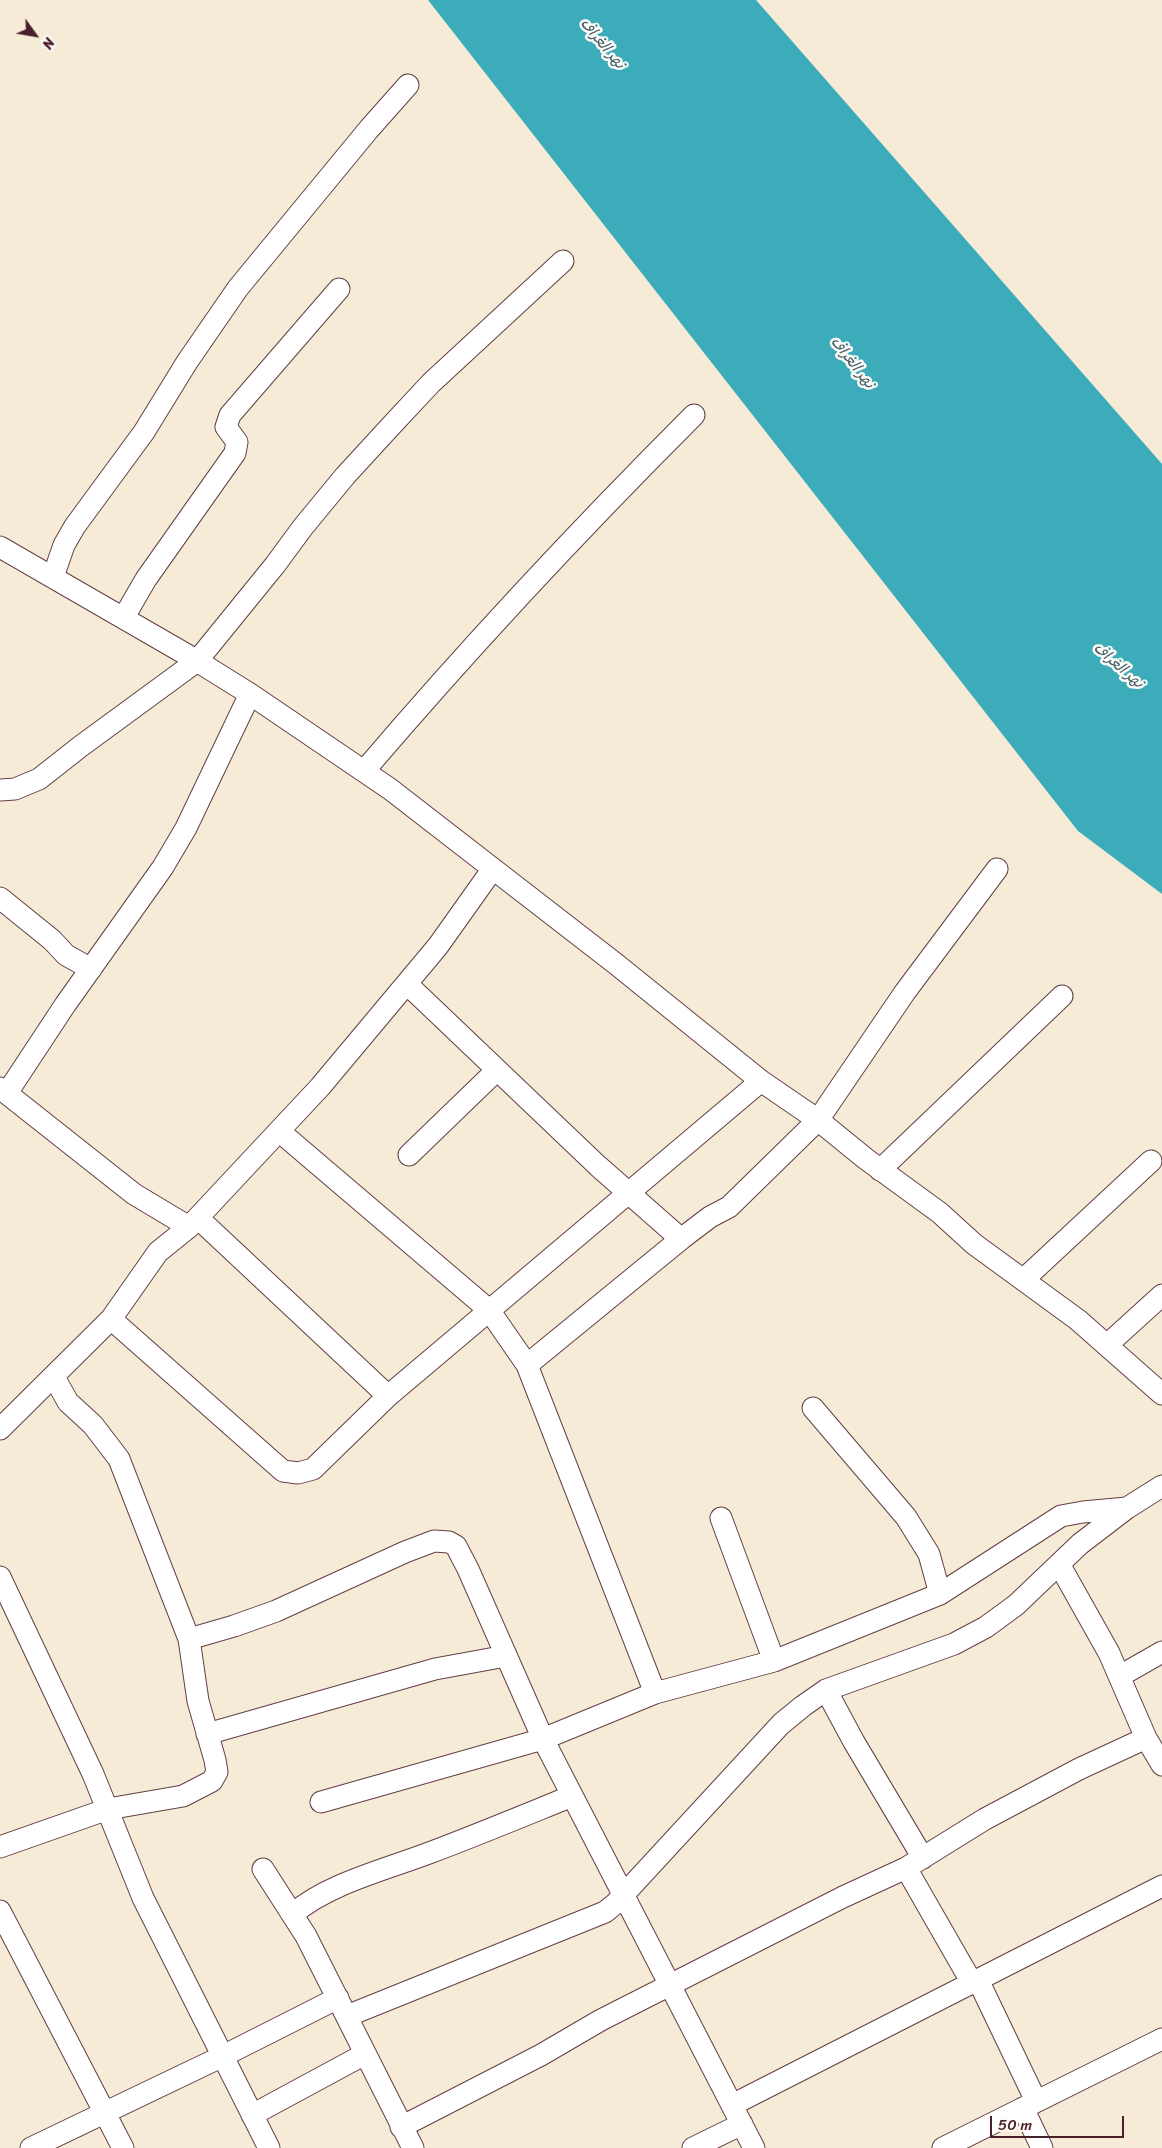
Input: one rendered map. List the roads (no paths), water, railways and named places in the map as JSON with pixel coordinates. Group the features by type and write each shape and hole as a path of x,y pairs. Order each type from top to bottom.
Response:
{"street":[{"path":"53,577 64,545 75,526 144,432 187,362 238,288 369,129 408,85"},
{"path":"0,790 16,789 39,779 197,661 303,527 371,448 431,383 563,261"},
{"path":"124,618 146,579 235,452 237,442 226,427 230,415 339,289"},
{"path":"364,771 464,656 600,510 694,415"},
{"path":"0,546 250,694 390,789 492,870 616,964 760,1081 818,1120 880,1170 940,1213 974,1244 1078,1320 1162,1394"},
{"path":"250,694 186,828 145,894 3,1091 134,1194 194,1223 388,1396"},
{"path":"528,1365 681,1239 710,1217 729,1207 818,1120 905,992 997,869"},
{"path":"0,1430 111,1319 158,1252 194,1223 320,1088 407,984 459,918 492,870"},
{"path":"0,898 52,940 66,955 91,969"},
{"path":"407,984 628,1193 681,1239"},
{"path":"880,1170 1062,996"},
{"path":"409,1155 497,1070"},
{"path":"111,1319 282,1471 298,1473 314,1470 388,1396 760,1081"},
{"path":"279,1131 489,1310 528,1365 654,1693"},
{"path":"1023,1280 1151,1161"},
{"path":"1107,1345 1162,1295"},
{"path":"0,1847 108,1809 183,1796 212,1781 217,1772 198,1701 190,1639 119,1460 93,1425 68,1402 54,1377"},
{"path":"813,1408 906,1517 929,1554 940,1594"},
{"path":"31,2148 222,2056 342,2007 605,1912 782,1724 803,1706 826,1690 954,1644 986,1627 1016,1605 1080,1544 1127,1508 1162,1486"},
{"path":"321,1802 543,1739 654,1693 774,1661 940,1594 1061,1516 1127,1508"},
{"path":"721,1518 774,1661"},
{"path":"190,1639 276,1611 434,1541 442,1540 456,1546 543,1739 754,2148"},
{"path":"1059,1564 1120,1676 1146,1738 1162,1765"},
{"path":"0,1577 108,1809 143,1898 269,2148"},
{"path":"1120,1676 1162,1652"},
{"path":"207,1734 435,1669 506,1656"},
{"path":"826,1690 975,1981 1030,2105 1042,2148"},
{"path":"401,2127 670,1985 914,1863 985,1819 1078,1769 1146,1738"},
{"path":"293,1914 303,1905 357,1880 428,1854 572,1796"},
{"path":"263,1869 306,1936 412,2148"},
{"path":"732,2105 1162,1886"},
{"path":"0,1911 123,2148"},
{"path":"943,2148 1162,2039"},
{"path":"252,2114 365,2054"},
{"path":"694,2148 742,2124"}],"water":[{"name":"نهر الغراف","path":"428,0 756,0 1162,464 1162,894 1078,831"}]}
